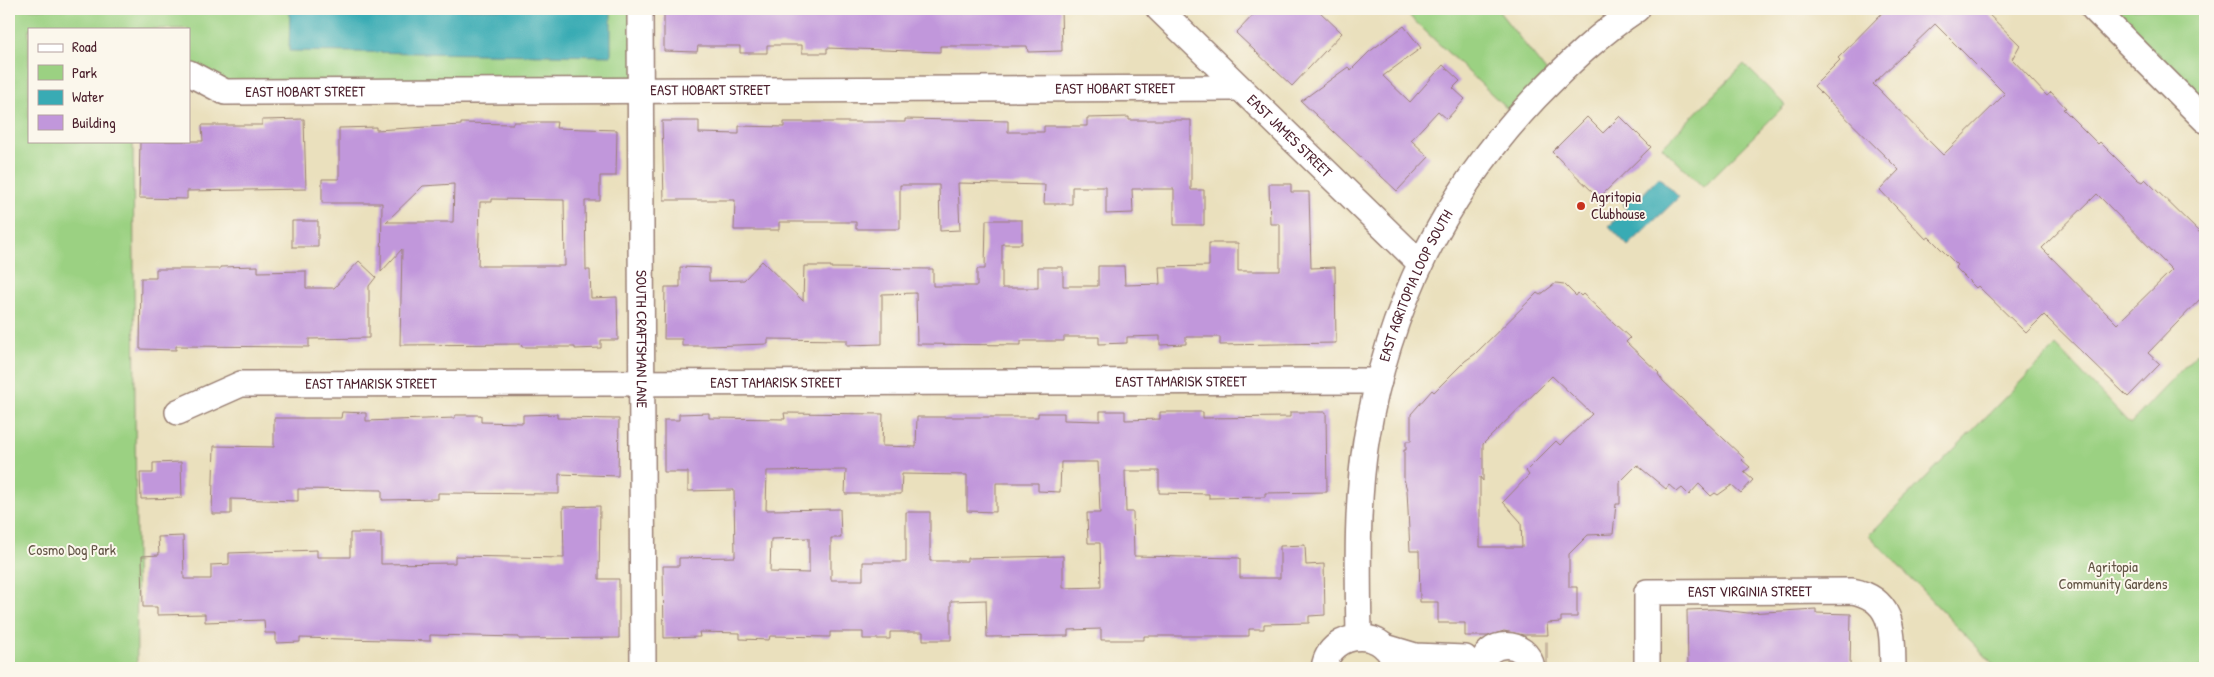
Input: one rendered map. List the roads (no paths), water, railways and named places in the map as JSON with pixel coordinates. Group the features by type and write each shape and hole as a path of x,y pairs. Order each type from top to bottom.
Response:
{"street":[{"name":"SOUTH CRAFTSMAN LANE","path":"640,9 643,668"},
{"name":"EAST JAMES STREET","path":"1159,9 1238,88 1420,263"},
{"name":"EAST AGRITOPIA LOOP SOUTH","path":"1359,637 1358,528 1366,441 1379,381 1391,340 1420,263 1461,190 1500,137 1579,52 1637,9"},
{"path":"2094,9 2205,120"},
{"name":"EAST HOBART STREET","path":"190,74 225,92 1238,88"},
{"name":"EAST TAMARISK STREET","path":"178,412 241,384 1379,381"},
{"name":"EAST VIRGINIA STREET","path":"1648,668 1647,592 1852,590 1867,593 1888,614 1892,628 1893,668"},
{"path":"1324,668 1330,652 1338,644 1348,639 1359,637 1368,638 1390,658 1415,656 1466,661 1505,645 1521,649 1534,659"}],"water":[{"path":"290,9 611,9 611,56 289,51"},
{"path":"1659,177 1679,197 1628,246 1609,226 1627,209 1623,204 1636,192 1641,196"}],"place":[{"name":"Agritopia Clubhouse","path":"1581,206"}],"park label":[{"name":"Cosmo Dog Park","path":"72,550"},
{"name":"Agritopia Community Gardens","path":"2113,576"}]}
